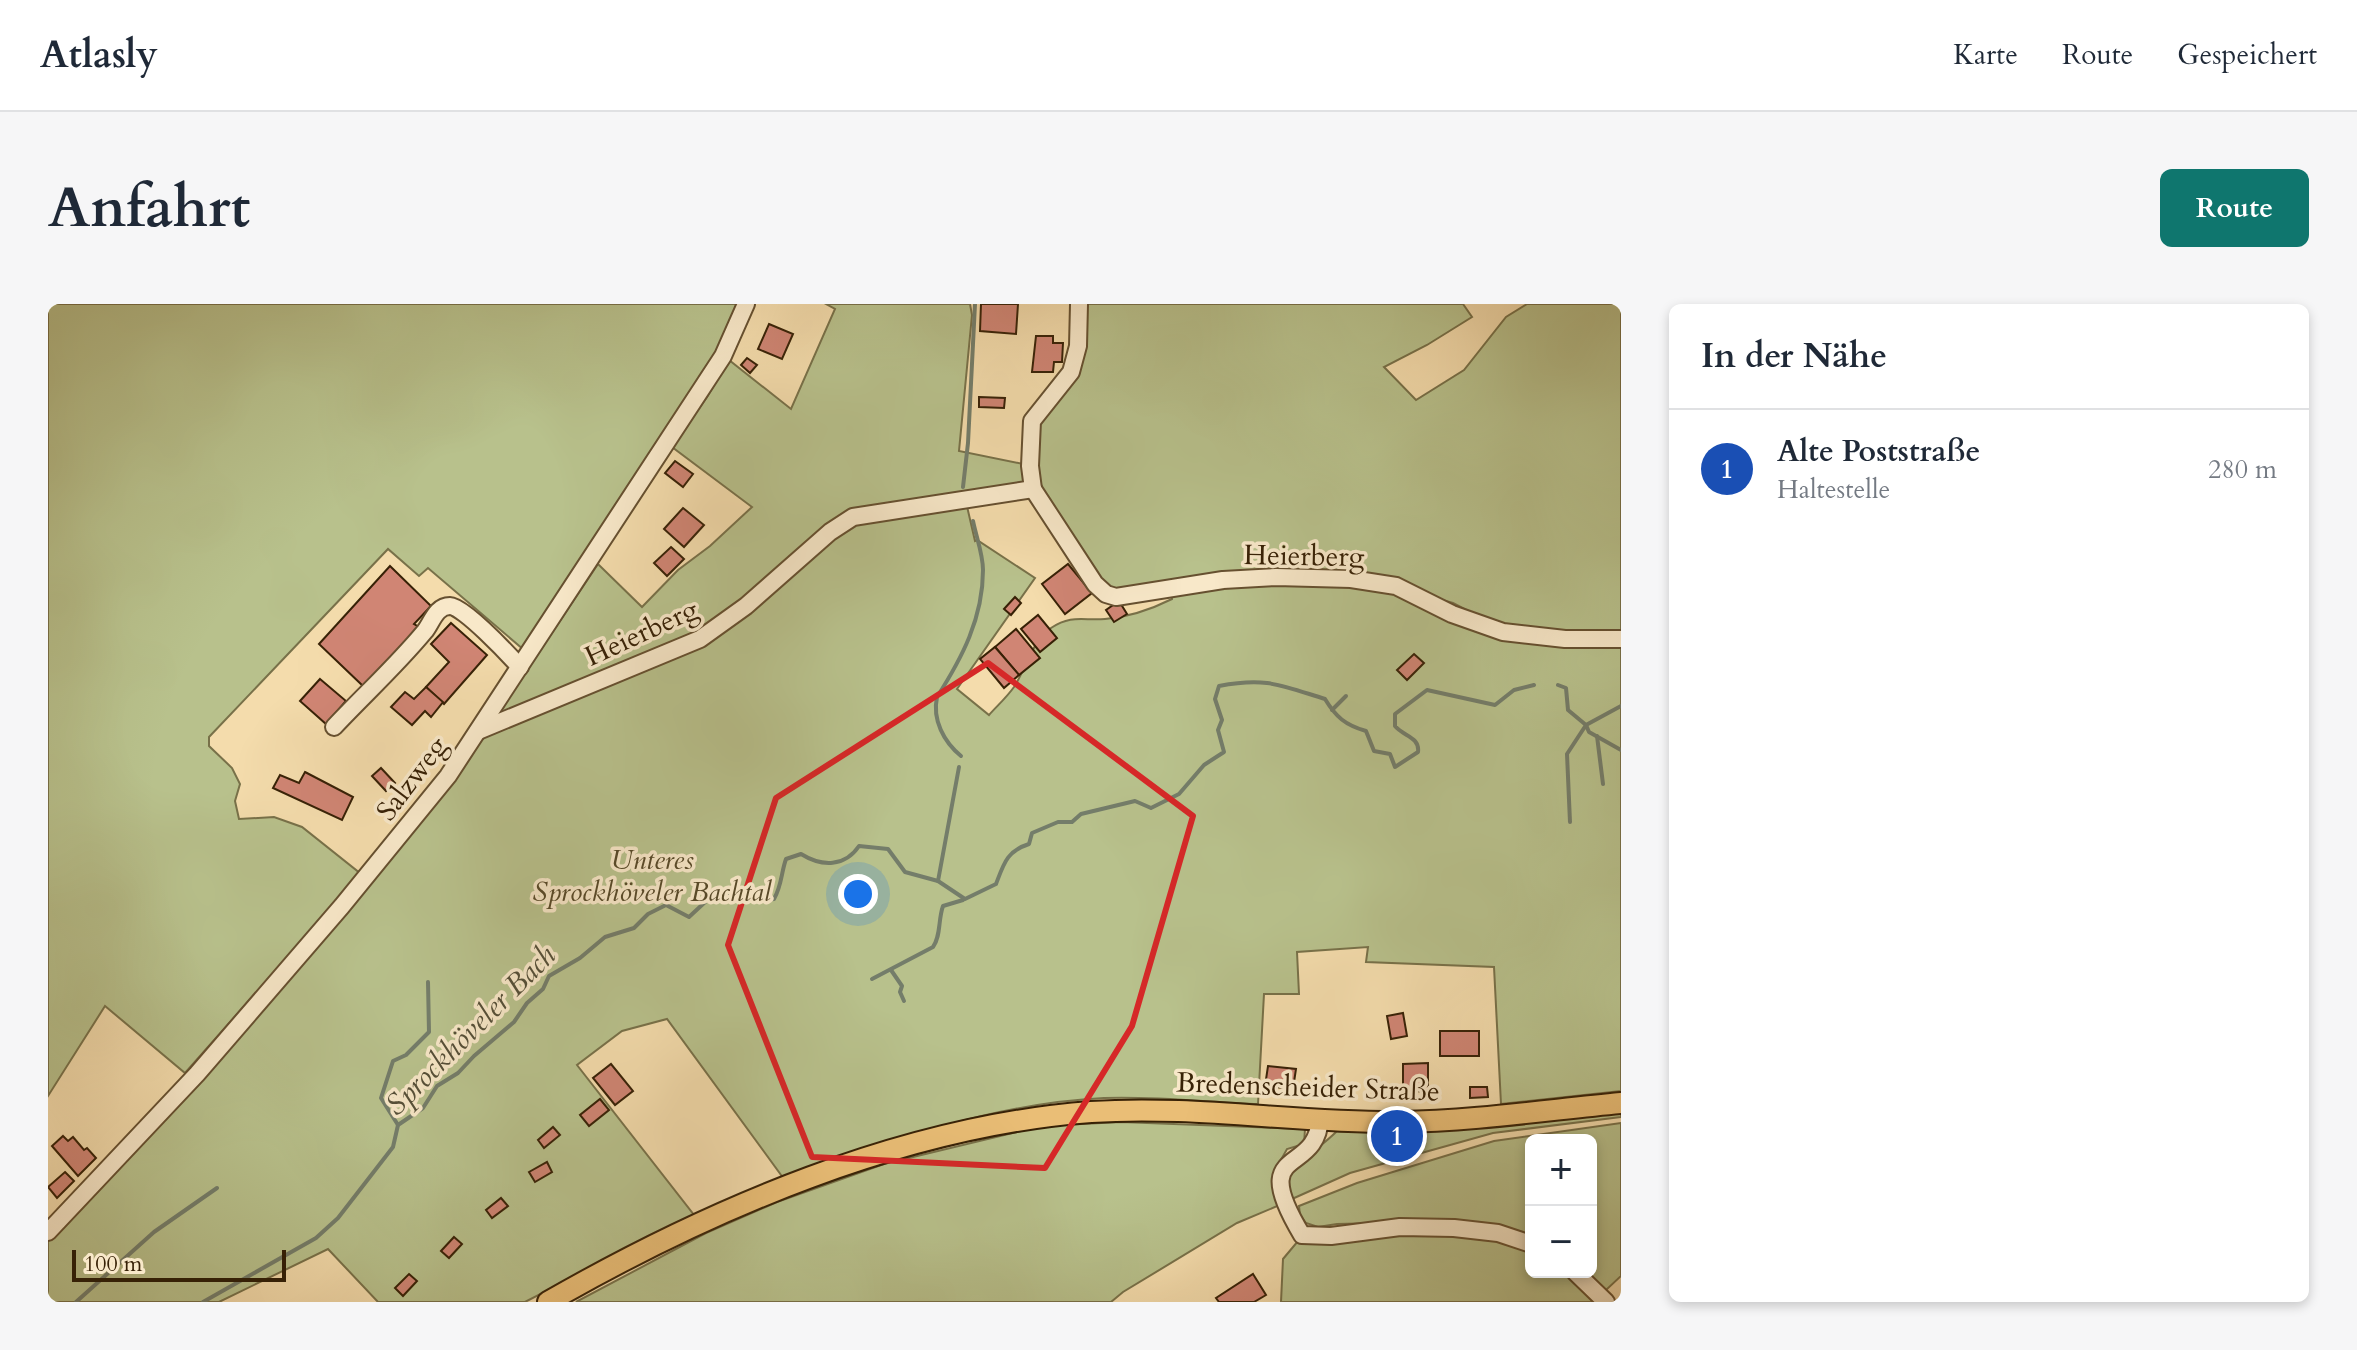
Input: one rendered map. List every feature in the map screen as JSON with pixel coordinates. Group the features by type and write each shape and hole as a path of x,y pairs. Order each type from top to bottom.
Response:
{"main road":[{"name":"Bredenscheider Straße","path":"548,1302 691,1226 814,1177 940,1138 1051,1117 1141,1109 1420,1121 1621,1103"}],"street":[{"name":"Salzweg","path":"48,1232 197,1074 342,906 448,776 723,356 746,304"},
{"name":"Heierberg","path":"1079,304 1078,346 1071,372 1032,421 1030,466 1033,489 1095,584 1106,594 1116,597 1223,580 1276,577 1351,579 1396,586 1452,614 1503,632 1565,639 1621,639"},
{"name":"Heierberg","path":"478,731 700,639 746,606 830,532 853,517 1033,489"},
{"path":"334,727 426,629 440,608 446,606 456,607 492,637 520,667"},
{"path":"1320,1118 1314,1144 1289,1162 1281,1172 1281,1193 1302,1235 1400,1227 1464,1228 1498,1233 1525,1242"},
{"path":"1581,1278 1606,1302"}],"highlighted area":[{"path":"988,663 1193,816 1132,1026 1045,1168 812,1157 728,945 776,798"}],"green space":[{"path":"48,304 740,304 720,353 524,650 428,568 419,576 388,549 209,737 209,746 232,768 240,784 235,801 239,819 274,817 302,827 361,874 185,1073 105,1006 48,1096"},
{"path":"826,304 970,304 972,315 959,451 1028,465 1022,489 850,515 697,638 493,721 598,564 642,607 678,570 710,546 752,507 672,447 729,360 791,409 835,309"},
{"path":"1085,304 1463,304 1472,317 1384,367 1416,400 1464,370 1506,317 1527,304 1621,304 1621,636 1505,630 1453,603 1366,579 1122,591 1110,587 1095,576 1035,487 1034,415 1071,385 1082,347"},
{"name":"Unteres Sprockhöveler Bachtal","path":"966,502 975,541 1035,578 957,689 989,715 1014,687 1034,648 1051,628 1072,620 1114,618 1148,609 1172,599 1170,588 1277,579 1376,587 1493,630 1621,642 1621,1091 1501,1104 1494,967 1366,962 1368,947 1297,952 1299,994 1264,994 1258,1104 1162,1098 1063,1101 941,1126 784,1179 667,1019 622,1031 577,1065 694,1215 525,1302 378,1302 328,1249 219,1302 48,1302 48,1240 67,1224 489,731 656,662 853,518"},
{"path":"1621,1112 1621,1117 1493,1133 1350,1173 1292,1199 1287,1176 1337,1131 1399,1132"},
{"path":"1121,1122 1305,1129 1304,1144 1287,1149 1277,1167 1282,1204 1237,1223 1111,1302 576,1302 706,1233 777,1202 884,1164 1042,1126"},
{"path":"1621,1123 1621,1276 1605,1291 1591,1278 1597,1278 1597,1134 1543,1134"},
{"path":"1525,1137 1525,1238 1420,1222 1318,1227 1306,1223 1300,1215 1299,1206 1357,1183 1494,1141"},
{"path":"1462,1231 1525,1247 1525,1278 1574,1278 1599,1302 1281,1302 1283,1259 1298,1241"}],"building":[{"path":"981,304 1018,304 1016,334 980,331"},
{"path":"769,324 793,334 782,359 758,349"},
{"path":"1036,336 1053,336 1053,343 1063,343 1062,362 1054,362 1053,372 1032,372"},
{"path":"747,358 757,365 750,373 741,365"},
{"path":"979,397 1005,398 1004,408 979,407"},
{"path":"675,461 693,474 683,487 665,473"},
{"path":"683,508 704,525 684,547 664,529"},
{"path":"671,547 684,559 667,576 654,563"},
{"path":"1068,564 1092,593 1065,614 1042,584"},
{"path":"390,566 431,606 414,624 419,627 363,686 319,644"},
{"path":"1015,597 1021,603 1011,615 1004,609"},
{"path":"1119,601 1127,614 1114,622 1106,610"},
{"path":"1038,615 1057,638 1040,652 1021,629"},
{"path":"451,623 487,655 444,704 426,687 449,662 431,644"},
{"path":"1016,629 1040,658 1019,675 995,647"},
{"path":"995,647 1019,675 1004,688 980,659"},
{"path":"1414,654 1424,663 1407,680 1397,670"},
{"path":"320,679 346,701 326,724 300,701"},
{"path":"426,687 443,702 431,717 425,711 412,725 391,707 405,692 414,699"},
{"path":"381,768 395,783 386,791 372,776"},
{"path":"305,772 353,797 342,820 273,788 280,775 299,783"},
{"path":"1403,1013 1407,1036 1391,1039 1387,1016"},
{"path":"1440,1031 1479,1031 1479,1056 1440,1056"},
{"path":"1428,1063 1428,1091 1403,1092 1403,1064"},
{"path":"611,1064 633,1091 615,1105 593,1078"},
{"path":"1268,1066 1296,1069 1293,1089 1265,1086"},
{"path":"1470,1087 1487,1087 1488,1097 1470,1098"},
{"path":"600,1099 609,1110 589,1126 580,1115"},
{"path":"553,1127 560,1135 544,1148 538,1140"},
{"path":"63,1136 68,1141 73,1137 96,1158 78,1176 52,1146"},
{"path":"547,1162 552,1172 535,1182 529,1172"},
{"path":"65,1172 74,1181 57,1198 48,1187"},
{"path":"501,1198 508,1206 492,1218 486,1210"},
{"path":"454,1237 462,1244 449,1258 441,1251"},
{"path":"409,1274 417,1281 403,1296 395,1288"},
{"path":"1253,1274 1266,1295 1254,1302 1219,1302 1216,1298"}],"waterway":[{"path":"963,487 975,304"},
{"path":"961,756 941,730 936,706 937,697 969,637 979,605 983,564 973,521"},
{"name":"Sprockhöveler Bach","path":"203,1302 316,1238 338,1218 393,1147 398,1125 423,1108 437,1086 458,1073 514,1022 527,1003 543,989 549,976 580,958 605,937 634,928 648,914 666,905 689,917 717,891 739,901 747,895 774,899 786,859 801,854 817,861 833,863 847,858 859,846 888,849 905,872 938,881 965,899 996,884 1007,859 1029,844 1032,833 1058,822 1072,822 1081,814 1135,801 1151,808 1179,794 1204,765 1224,752 1218,730 1222,720 1215,699 1219,686 1261,682 1325,699 1342,720 1366,731 1374,751 1390,754 1395,767 1418,752 1414,740 1395,726 1395,714 1427,690 1495,705 1514,690 1534,685"},
{"name":"Sprockhöveler Bach","path":"1558,685 1566,688 1568,710 1586,725 1621,706"},
{"path":"1332,710 1346,696"},
{"path":"1570,822 1567,754 1586,725 1589,732 1621,750"},
{"path":"1597,736 1603,784"},
{"path":"938,881 959,767"},
{"path":"872,979 933,947 943,906 963,900"},
{"path":"891,970 902,986 900,992 904,1001"},
{"path":"398,1125 381,1098 393,1061 406,1055 429,1032 428,982"},
{"path":"76,1302 154,1232 217,1188"}],"place":[{"name":"Alte Poststraße","path":"1397,1136"}]}
